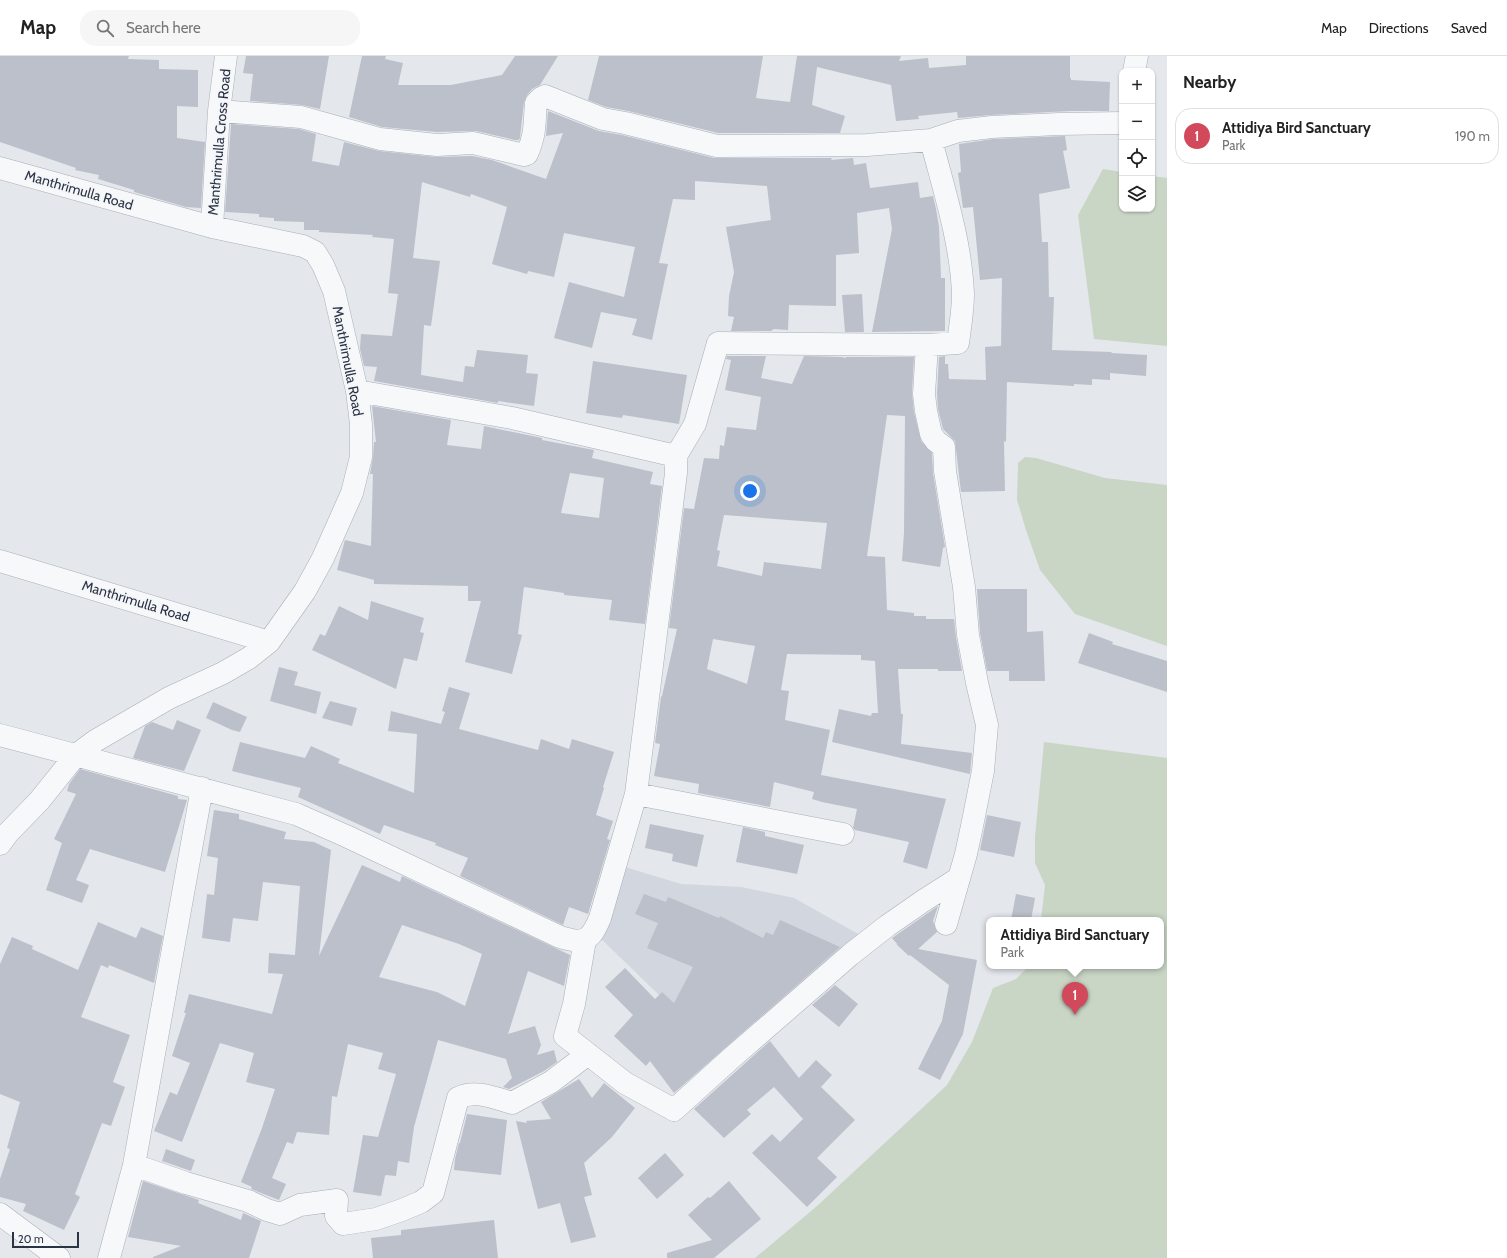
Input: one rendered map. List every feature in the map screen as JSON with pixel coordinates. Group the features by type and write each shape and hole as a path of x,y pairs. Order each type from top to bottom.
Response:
{"street":[{"name":"Manthrimulla Cross Road","path":"212,227 219,111 226,56"},
{"path":"1135,68 1137,56"},
{"path":"219,111 301,117 380,139 437,145 472,143 524,155 527,154 533,140 536,103 540,98 545,96 603,119 717,146 867,145 931,140 958,131 992,128 1059,124 1119,123"},
{"path":"0,735 296,814 560,937 574,941 585,940 594,932 600,918 636,794 675,481 676,456 695,424 718,343 927,345 958,343 963,295 957,242 931,140"},
{"name":"Manthrimulla Road","path":"0,168 212,227 303,246 315,252 323,265 334,291 357,391 361,424 360,457 352,493 320,564 305,591 269,642 0,561"},
{"path":"927,345 924,394 926,411 931,434 936,441 944,447 945,471 964,587 968,634 977,683 987,725 983,771 966,854 946,924"},
{"path":"357,391 512,418 676,456"},
{"path":"0,844 8,833 39,801 76,755 95,741 169,698 249,658 269,642"},
{"path":"109,1258 134,1165 202,788"},
{"path":"636,794 843,834"},
{"path":"585,940 574,1004 565,1036 625,1083 674,1110 850,955 917,905 959,878"},
{"path":"134,1165 186,1183 248,1201 280,1214 300,1205 337,1200 336,1216 343,1224 376,1219 421,1202 433,1193 458,1098 465,1094 488,1095 512,1103 551,1082 588,1054"},
{"path":"0,1214 59,1258"}],"shaded area":[{"path":"615,864 681,884 741,887 794,898 869,940 767,1028 723,1005 688,1023 594,932"}],"green space":[{"path":"1103,169 1119,172 1119,212 1155,212 1155,176 1167,178 1167,346 1094,339 1078,215"},
{"path":"1025,457 1036,458 1105,478 1167,485 1167,646 1075,614 1040,570 1017,500 1018,463"},
{"path":"1044,742 1167,758 1167,1258 755,1258 817,1206 947,1085 972,1042 993,988 1016,979 1026,969 1164,969 1164,917 1041,917 1045,885 1035,863 1035,837"}],"building":[{"path":"0,56 129,56 128,59 159,60 159,69 198,70 198,107 177,106 177,138 205,142 201,208 186,207 134,192 134,190 98,179 99,175 75,170 76,168 0,142"},
{"path":"246,56 329,56 320,109 302,105 250,101 253,74 243,73"},
{"path":"362,56 386,56 385,59 403,63 398,85 451,85 502,75 515,56 558,56 540,85 532,89 527,95 524,102 520,137 519,140 515,140 476,131 437,132 382,127 349,117"},
{"path":"599,56 763,56 756,98 790,102 797,56 901,56 899,61 928,58 929,68 966,65 966,56 1070,56 1071,80 1110,82 1109,111 1071,111 958,118 957,112 918,116 919,119 896,121 891,85 817,67 812,105 845,116 840,133 718,133 606,107 588,100"},
{"path":"548,111 599,131 622,135 714,158 832,158 831,160 853,158 854,165 866,163 870,188 918,182 920,198 933,196 936,209 939,227 941,278 945,278 945,331 872,332 892,229 889,208 857,213 859,253 836,255 836,306 789,305 788,330 774,329 771,331 731,331 734,317 728,316 729,296 734,272 726,227 771,220 767,186 695,181 695,200 673,199 659,263 668,264 652,340 632,335 637,319 601,312 592,348 554,338 569,282 624,297 635,247 564,233 554,277 528,271 527,274 492,264 507,207 471,194 470,197 422,182 413,258 440,261 431,326 424,325 421,375 463,382 465,366 474,367 477,350 528,355 526,373 538,374 534,406 498,401 498,403 374,381 377,367 364,366 360,349 361,334 392,336 398,294 388,293 394,239 372,237 373,235 304,230 304,222 274,221 274,218 259,217 259,214 225,212 231,124 299,129 316,134 312,161 339,166 344,142 379,151 436,157 472,156 492,160 546,179 563,133 546,136"},
{"path":"1065,136 1067,150 1063,151 1070,188 1039,194 1042,242 1048,242 1049,297 1054,297 1052,350 1147,355 1146,376 1110,373 1110,380 1092,379 1092,385 1074,384 1074,386 1007,382 1006,442 1004,441 1005,491 961,492 955,441 943,429 938,409 937,394 939,357 945,356 945,364 948,364 949,379 986,380 985,347 1001,346 1002,278 980,280 973,207 963,208 958,173 961,172 959,144 993,139"},
{"path":"862,294 864,332 845,332 842,295"},
{"path":"727,356 766,356 761,378 792,384 804,356 846,358 914,357 912,393 914,412 921,441 932,453 933,473 945,547 943,548 940,567 902,561 904,533 905,416 887,415 867,556 885,557 887,610 914,613 914,616 926,616 926,619 954,619 962,671 938,671 938,669 898,669 901,714 903,714 901,744 972,753 970,774 832,742 839,709 871,716 872,713 878,713 875,661 861,660 861,655 787,654 781,690 789,691 785,720 830,730 821,775 946,799 927,869 903,862 909,842 855,830 853,828 857,809 812,799 814,792 774,782 770,807 698,793 699,784 654,776 660,744 655,743 661,697 677,629 669,628 684,508 694,509 704,458 719,459 720,445 724,446 727,427 756,430 761,397 725,390 731,360 726,359","holes":["724,515 827,523 821,569 764,562 762,576 717,566 720,551 717,550","713,639 755,646 747,684 707,669"]},
{"path":"593,361 687,375 679,424 623,415 622,418 586,413"},
{"path":"372,406 451,420 447,445 481,449 484,426 542,438 542,440 594,450 592,458 653,472 650,484 662,486 645,624 609,620 612,600 564,595 564,593 524,587 518,634 522,635 512,674 465,662 481,601 468,601 468,586 374,584 374,580 337,570 345,540 371,546 373,474 370,474 374,442 376,442","holes":["570,473 604,478 599,518 561,513"]},
{"path":"977,589 1027,589 1027,632 1043,631 1045,681 1009,681 1009,671 987,671 980,633"},
{"path":"371,601 424,618 420,632 424,633 417,661 404,658 396,689 312,650 320,634 325,636 339,606 368,620"},
{"path":"1089,633 1113,642 1112,644 1167,661 1167,692 1078,663"},
{"path":"279,667 298,672 294,685 321,692 316,714 270,701"},
{"path":"449,687 470,693 459,729 538,750 541,739 569,749 572,739 614,752 596,815 613,821 607,839 610,840 588,914 569,907 563,925 460,876 468,858 435,845 436,843 384,825 380,834 298,797 301,788 232,771 240,742 305,758 311,746 340,759 338,763 414,793 417,734 388,731 391,711 441,724 445,712 442,711"},
{"path":"330,701 357,708 352,726 322,718"},
{"path":"213,702 247,717 240,732 206,718"},
{"path":"177,720 201,730 184,771 133,758 145,726 152,722 173,730"},
{"path":"80,769 178,796 178,799 187,800 165,872 90,849 76,880 89,885 82,903 46,890 62,843 54,839 76,794 67,791 69,784"},
{"path":"214,810 239,814 239,819 286,832 284,839 314,842 331,850 319,956 362,865 400,882 402,876 570,955 564,986 528,971 508,1034 535,1026 541,1045 537,1055 554,1050 557,1062 544,1071 509,1089 503,1087 512,1078 506,1059 438,1040 414,1127 409,1163 398,1161 396,1176 385,1176 381,1196 353,1192 363,1135 378,1137 396,1074 378,1069 383,1053 348,1044 337,1097 332,1096 329,1135 297,1132 293,1144 287,1142 272,1178 286,1184 279,1200 251,1189 252,1187 241,1182 275,1089 246,1082 254,1053 220,1043 182,1142 154,1131 170,1092 177,1095 190,1063 172,1056 186,1013 184,1013 189,994 272,1014 283,974 268,973 269,953 295,955 300,886 263,882 258,921 233,918 230,942 202,938 207,894 214,895 218,858 207,856","holes":["402,925 459,944 482,954 465,1006 437,992 379,977"]},
{"path":"987,815 1021,822 1014,857 980,850"},
{"path":"650,824 704,835 697,867 672,861 673,854 645,848"},
{"path":"743,827 765,832 765,836 804,845 797,874 736,862"},
{"path":"644,894 666,902 668,897 719,918 720,916 763,938 766,932 773,935 780,920 840,947 674,1093 650,1061 646,1066 614,1036 633,1015 605,987 625,968 655,999 662,992 674,1003 693,967 647,948 658,923 635,914"},
{"path":"1016,894 1035,898 1032,917 1012,917"},
{"path":"938,906 933,921 937,932 918,949 977,960 963,1034 940,1080 918,1069 942,1021 949,985 910,955 909,956 896,944 898,945 892,938"},
{"path":"98,922 136,938 141,927 163,936 154,983 109,965 108,968 101,965 81,1017 130,1035 113,1082 125,1087 111,1126 102,1123 75,1194 80,1197 64,1230 23,1211 26,1204 0,1197 0,1179 10,1149 7,1148 20,1102 0,1094 0,964 12,937 33,946 32,949 78,970"},
{"path":"835,985 858,1004 839,1027 812,1005"},
{"path":"770,1041 799,1078 816,1060 832,1075 821,1087 855,1120 817,1158 837,1177 807,1207 752,1153 772,1134 780,1142 803,1119 774,1087 747,1110 751,1114 724,1138 694,1109"},
{"path":"579,1079 592,1098 604,1083 635,1108 612,1137 584,1163 592,1195 584,1197 596,1237 571,1243 560,1203 538,1209 516,1121 527,1123 526,1121 551,1119 541,1102"},
{"path":"467,1114 507,1120 501,1175 454,1170 455,1159"},
{"path":"166,1149 195,1160 191,1171 162,1161"},
{"path":"665,1153 684,1175 657,1199 638,1178"},
{"path":"143,1181 199,1200 198,1203 241,1220 243,1213 261,1221 249,1258 153,1258 181,1246 128,1237"},
{"path":"729,1181 761,1219 714,1258 667,1258 667,1253 712,1240 688,1215"},
{"path":"494,1220 498,1258 373,1258 371,1238 401,1235 401,1230"}],"place":[{"name":"Attidiya Bird Sanctuary","path":"1075,1015"}]}
